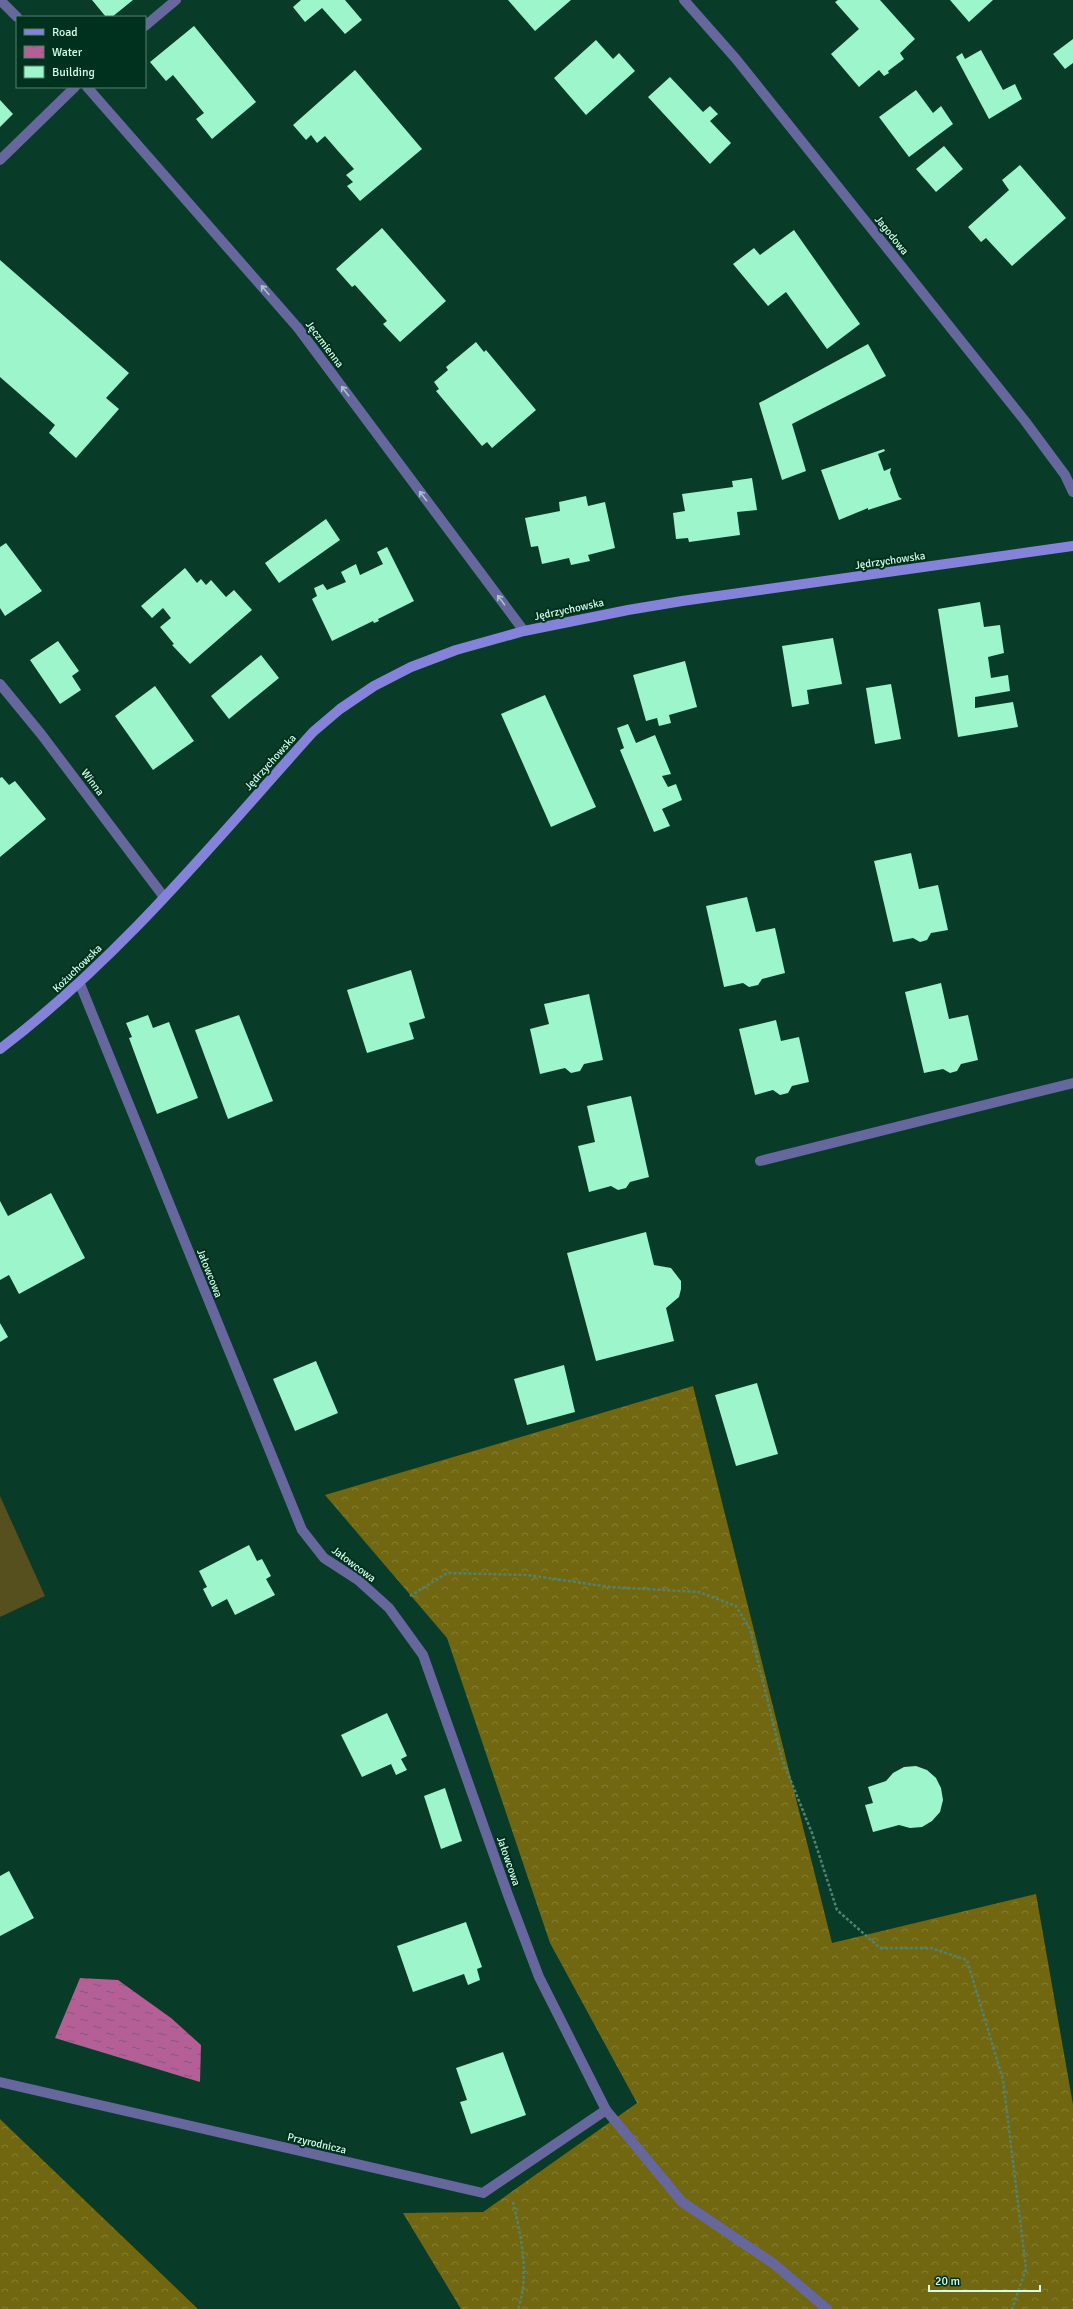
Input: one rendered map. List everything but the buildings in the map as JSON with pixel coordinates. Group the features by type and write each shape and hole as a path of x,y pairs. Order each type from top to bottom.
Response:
{"main road":[{"name":"Jędrzychowska","path":"164,897 313,732 340,709 374,686 410,666 456,650 524,631 667,604 1073,546"},
{"name":"Kożuchowska","path":"0,1049 80,984 164,897"}],"street":[{"path":"0,0 16,16"},
{"path":"146,25 176,0"},
{"name":"Jagodowa","path":"684,0 736,59 1025,421 1065,475 1073,492"},
{"path":"0,160 74,88"},
{"name":"Jęczmienna","path":"89,88 298,328 524,631"},
{"name":"Winna","path":"0,684 41,734 164,897"},
{"name":"Jałowcowa","path":"80,984 302,1530 324,1558 358,1580 386,1606 424,1655 508,1895 539,1977 606,2110 682,2202 774,2264 827,2309"},
{"path":"760,1161 1073,1083"},
{"name":"Przyrodnicza","path":"0,2082 483,2193 606,2110"}],"path":[{"path":"386,1606 412,1595 447,1574 466,1573 528,1574 610,1587 699,1592 736,1606 750,1629 782,1759 812,1833 837,1910 880,1948 931,1948 967,1960 1004,2088 1026,2269 1012,2309"},
{"path":"507,2177 521,2234 524,2294 518,2309"}],"shaded area":[{"path":"0,1496 45,1596 0,1617"}],"green space":[{"path":"693,1386 832,1943 1036,1894 1073,2105 1073,2309 461,2309 403,2213 483,2212 637,2103 550,1943 447,1638 325,1495"},
{"path":"0,2119 2,2121 198,2309 0,2309"}],"water":[{"path":"80,1978 118,1980 171,2018 201,2045 200,2082 55,2038"}]}
